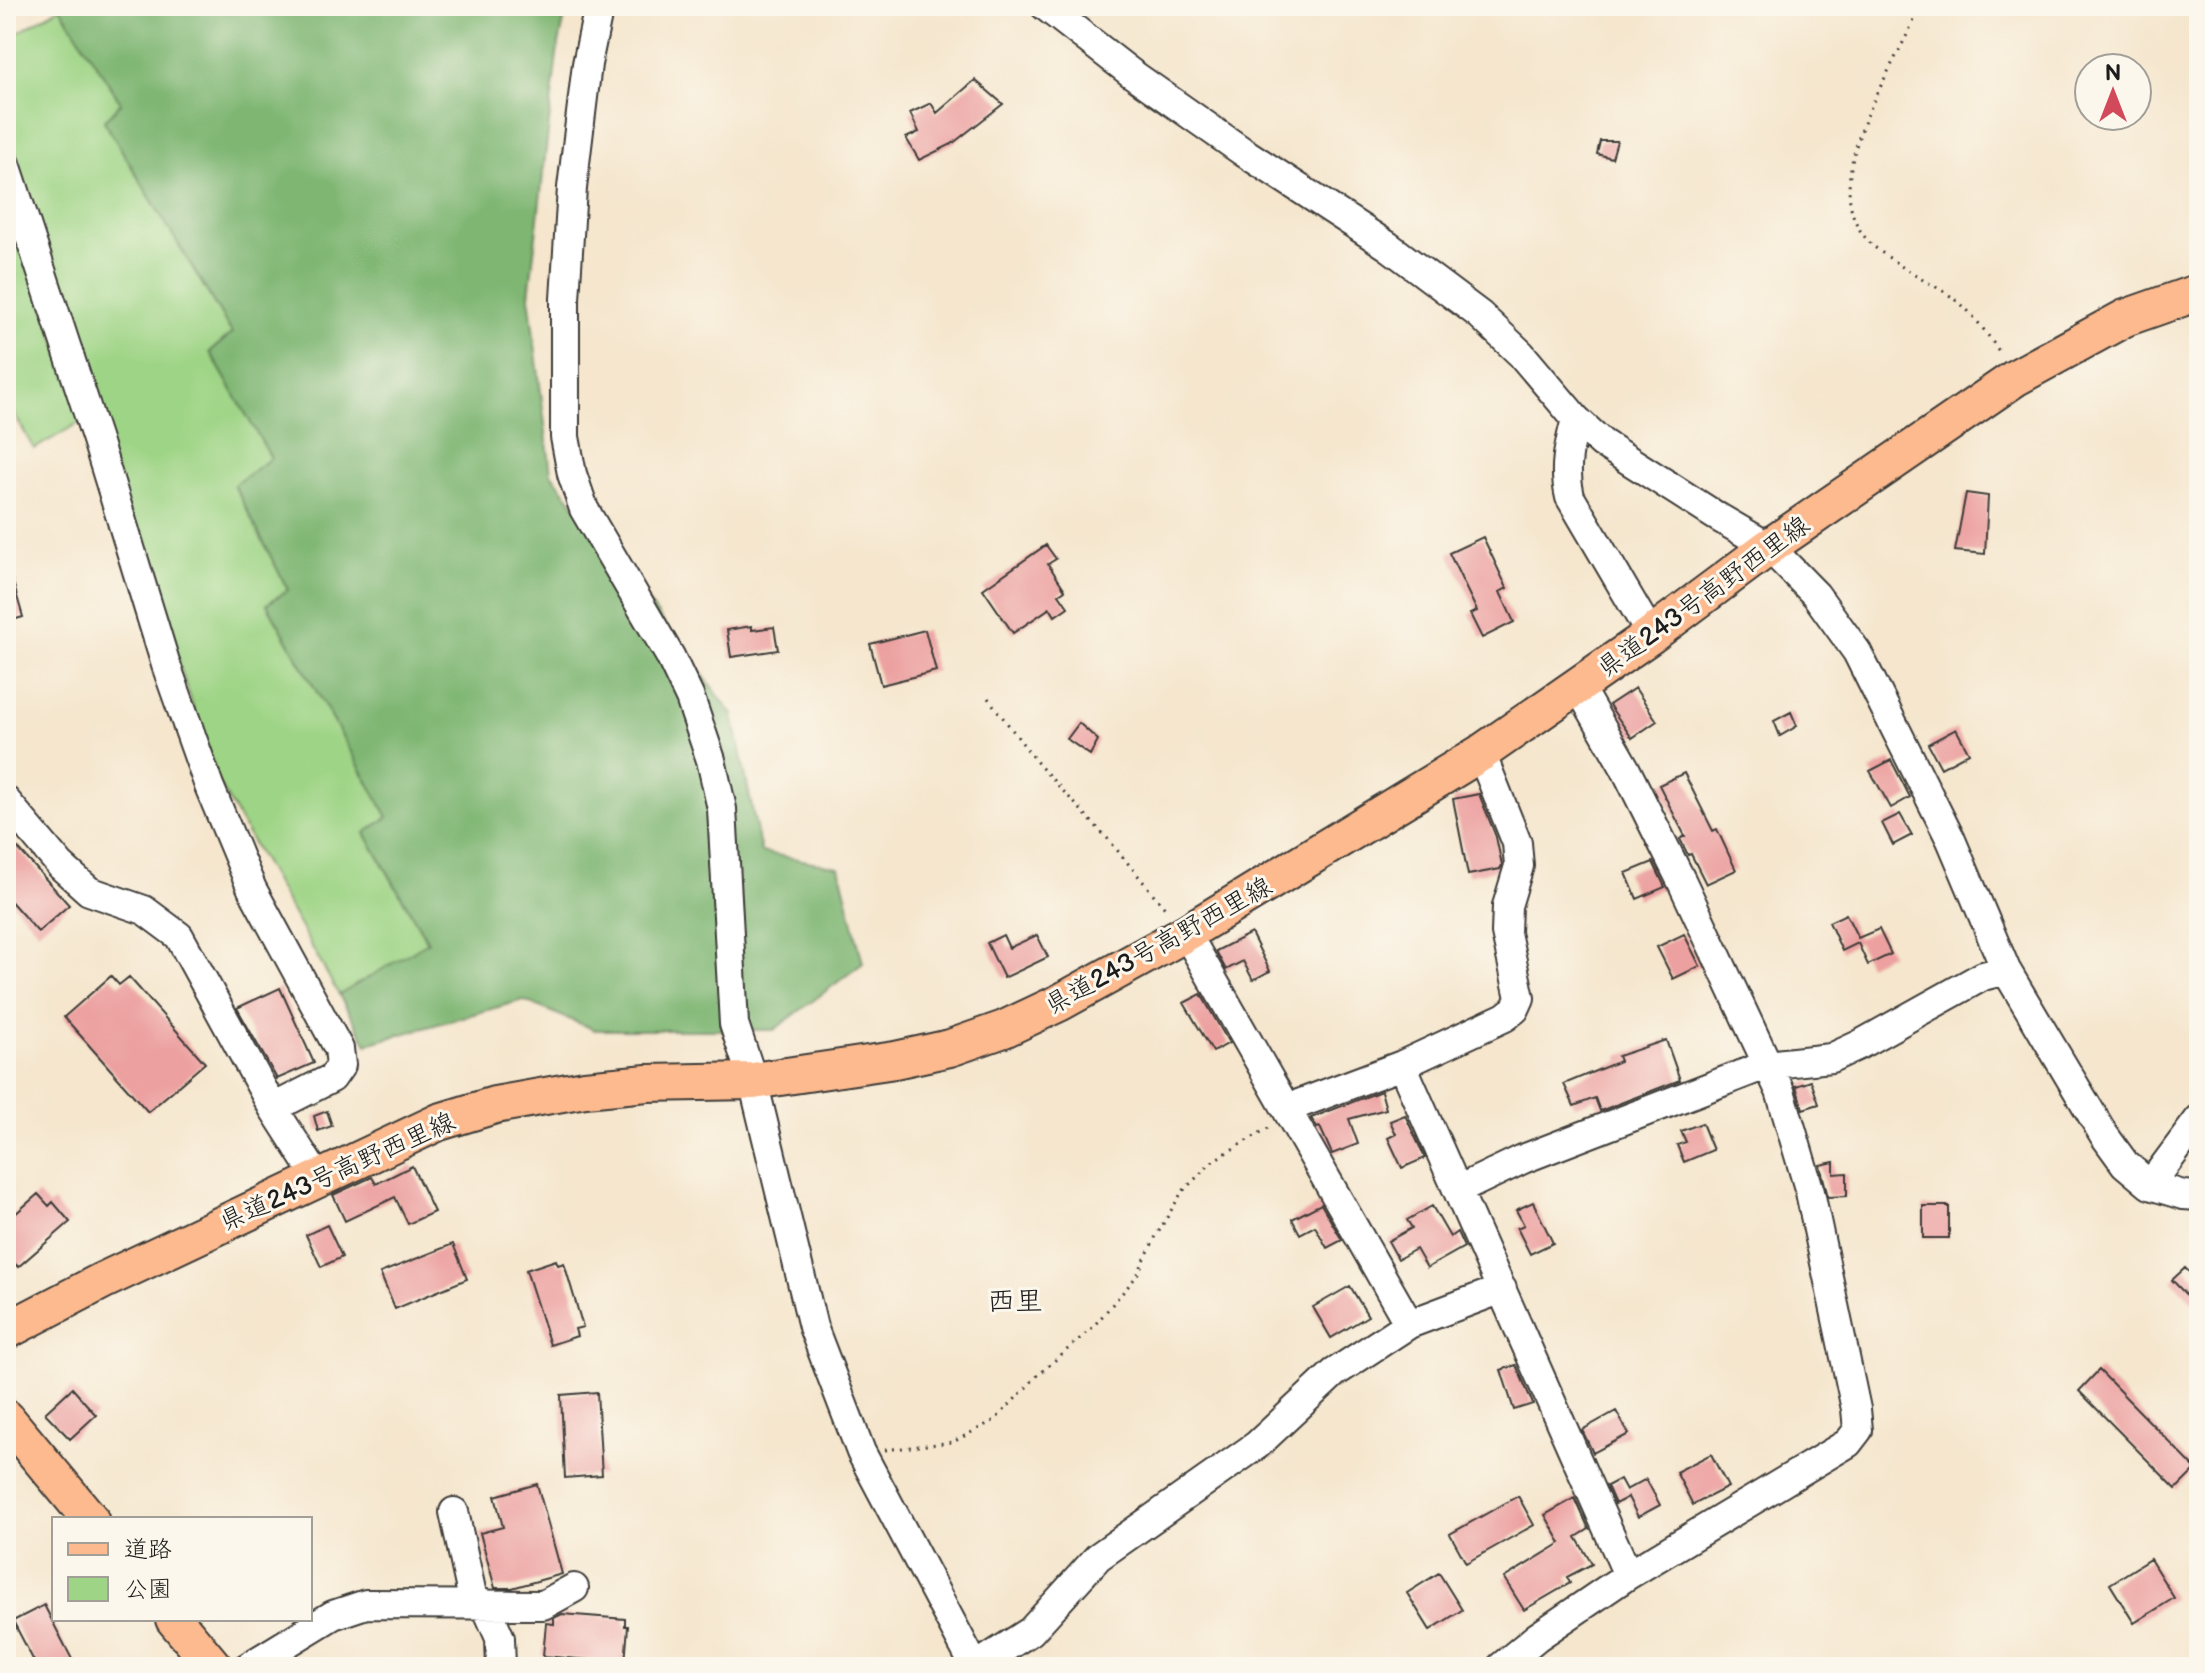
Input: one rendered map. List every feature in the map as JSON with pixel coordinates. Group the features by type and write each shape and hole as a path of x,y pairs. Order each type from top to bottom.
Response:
{"main road":[{"name":"県道243号高野西里線","path":"6,1331 317,1177 439,1122 495,1105 549,1094 647,1083 753,1081 895,1060 950,1048 1004,1029 1059,1003 1186,933 1481,753 1651,635 1769,547 2015,378 2125,318 2199,292"},
{"path":"6,1418 88,1517"},
{"path":"176,1621 214,1667"}],"street":[{"path":"599,6 587,64 572,188 565,299 565,437 572,474 584,509 670,656 690,698 711,760 722,809 734,1024 753,1081 813,1327 861,1452 975,1667 1031,1631 1098,1557 1257,1445 1334,1373 1409,1324 1502,1289"},
{"path":"1045,6 1131,73 1242,151 1388,246 1480,315 1521,354 1576,419 1602,443 1769,547 1816,595 1857,652 1951,840 2006,970 2104,1135 2125,1164 2150,1185 2183,1195 2199,1196"},
{"path":"6,164 97,440 166,665 209,786 252,889 339,1049 341,1065 332,1078 273,1108"},
{"path":"1576,419 1565,479 1570,497 1651,635"},
{"path":"1501,1667 1537,1637 1628,1575 1848,1443 1858,1430 1810,1192 1780,1091 1682,882 1625,768 1578,686"},
{"path":"1290,1111 1402,1065 1505,1017 1515,1009 1520,998 1506,933 1507,906 1519,866 1517,843 1481,753"},
{"path":"6,801 61,866 89,891 144,910 179,936 273,1108 317,1177"},
{"path":"1186,933 1409,1324"},
{"path":"1458,1190 1523,1159 1766,1065 1831,1058 1983,976 2006,970"},
{"path":"1402,1065 1628,1575"},
{"path":"2150,1185 2199,1119"},
{"path":"454,1512 480,1604 500,1638 501,1667"},
{"path":"248,1667 333,1615 366,1604 543,1605 574,1588"}],"path":[{"path":"1920,6 1859,133 1849,166 1850,195 1856,221 1870,243 1916,278 1962,304 1999,350 2015,378"},
{"path":"988,698 1039,765 1108,839 1186,933"},
{"path":"861,1452 953,1442 995,1420 1039,1374 1092,1328 1136,1277 1182,1192 1214,1160 1290,1111"}],"green space":[{"path":"59,6 567,6 557,54 529,296 551,473 733,715 761,852 839,867 863,963 774,1030 595,1030 523,1000 367,1044 339,995 428,942 365,833 388,817 267,604 288,590 234,485 271,458 210,352 232,333 104,121 121,103"},
{"path":"61,7 122,103 104,121 232,333 210,352 272,458 234,485 288,590 267,604 388,817 365,833 428,943 339,995 217,780 6,139 6,40"},
{"path":"6,191 82,421 34,449 6,399"}],"building":[{"path":"975,80 1003,104 952,144 919,160 906,138 919,132 910,113 931,103 937,113"},
{"path":"1600,141 1617,141 1612,158 1597,154"},
{"path":"1966,493 1988,496 1985,554 1955,551"},
{"path":"1483,537 1507,588 1500,592 1514,622 1482,638 1470,614 1477,611 1449,553"},
{"path":"1046,545 1056,559 1048,564 1065,590 1059,594 1068,607 1055,616 1050,608 1013,633 983,589"},
{"path":"10,572 23,617 6,622 6,573"},
{"path":"752,626 752,630 774,627 778,650 731,657 727,630"},
{"path":"925,630 936,671 881,685 870,644"},
{"path":"1635,688 1657,721 1632,738 1609,705"},
{"path":"1791,712 1797,726 1780,736 1774,721"},
{"path":"1079,723 1098,740 1090,755 1067,739"},
{"path":"1956,729 1969,753 1941,768 1928,744"},
{"path":"1891,760 1910,797 1891,808 1870,771"},
{"path":"1684,773 1713,831 1717,829 1736,870 1706,884 1680,839 1685,836 1659,785"},
{"path":"1479,794 1496,837 1502,865 1500,869 1468,875 1453,799"},
{"path":"1900,814 1912,835 1893,845 1882,823"},
{"path":"6,835 69,905 38,932 6,896"},
{"path":"1653,862 1665,887 1637,899 1626,873"},
{"path":"1846,914 1858,938 1879,929 1891,954 1868,965 1858,943 1842,951 1829,922"},
{"path":"1251,933 1270,971 1253,980 1243,961 1226,970 1216,951"},
{"path":"1684,934 1700,966 1673,979 1657,947"},
{"path":"1003,935 1009,948 1037,935 1048,957 1004,978 987,943"},
{"path":"111,976 119,985 129,977 205,1063 148,1112 64,1017"},
{"path":"280,988 314,1063 277,1079 237,1008"},
{"path":"1201,994 1229,1043 1213,1052 1184,1003"},
{"path":"1666,1040 1680,1080 1600,1111 1595,1098 1574,1106 1564,1084 1620,1061 1618,1056"},
{"path":"1811,1081 1819,1104 1803,1109 1796,1086"},
{"path":"1381,1091 1386,1109 1349,1119 1358,1144 1332,1154 1320,1127 1317,1128 1311,1118"},
{"path":"327,1111 332,1126 318,1131 314,1116"},
{"path":"1405,1115 1425,1158 1402,1168 1388,1138 1396,1134 1390,1121"},
{"path":"1702,1123 1713,1150 1684,1162 1677,1145 1686,1142 1681,1131"},
{"path":"1834,1162 1834,1174 1847,1173 1847,1196 1828,1197 1820,1165"},
{"path":"412,1166 434,1212 408,1224 395,1197 345,1221 333,1195 372,1177 376,1184"},
{"path":"38,1194 49,1206 53,1202 70,1222 18,1267 6,1254 6,1222"},
{"path":"1533,1202 1553,1243 1530,1254 1517,1228 1524,1225 1516,1210"},
{"path":"1321,1204 1342,1240 1327,1248 1315,1226 1300,1234 1292,1219"},
{"path":"1432,1206 1450,1237 1457,1232 1464,1247 1427,1268 1416,1249 1398,1259 1388,1241 1412,1228 1407,1220"},
{"path":"1923,1206 1949,1206 1949,1238 1923,1238"},
{"path":"327,1225 342,1257 321,1267 306,1235"},
{"path":"453,1244 467,1279 395,1309 380,1273"},
{"path":"556,1260 558,1265 564,1263 583,1327 575,1329 577,1336 550,1345 526,1270"},
{"path":"2185,1268 2199,1282 2199,1308 2172,1280"},
{"path":"1350,1286 1368,1316 1331,1338 1313,1307"},
{"path":"1516,1365 1533,1404 1514,1410 1501,1370"},
{"path":"2099,1370 2196,1469 2176,1489 2079,1391"},
{"path":"72,1388 96,1415 70,1439 45,1413"},
{"path":"597,1392 602,1475 565,1478 561,1395"},
{"path":"1616,1411 1629,1434 1593,1453 1582,1430"},
{"path":"1711,1454 1728,1487 1693,1505 1676,1472"},
{"path":"1620,1479 1626,1490 1646,1479 1660,1505 1638,1517 1628,1497 1615,1504 1607,1486"},
{"path":"537,1484 562,1574 512,1588 495,1588 480,1533 503,1527 495,1496"},
{"path":"1518,1496 1534,1525 1466,1563 1450,1534"},
{"path":"1575,1498 1589,1529 1576,1537 1592,1564 1567,1577 1570,1583 1524,1610 1504,1578 1561,1543 1545,1515"},
{"path":"2150,1559 2174,1598 2134,1623 2110,1584"},
{"path":"1439,1573 1462,1610 1430,1630 1407,1593"},
{"path":"44,1605 76,1667 37,1667 13,1621"},
{"path":"562,1614 625,1619 625,1626 628,1626 625,1663 543,1656 546,1623 554,1624 554,1618"}],"district":[{"name":"西里","path":"1015,1300"}]}
